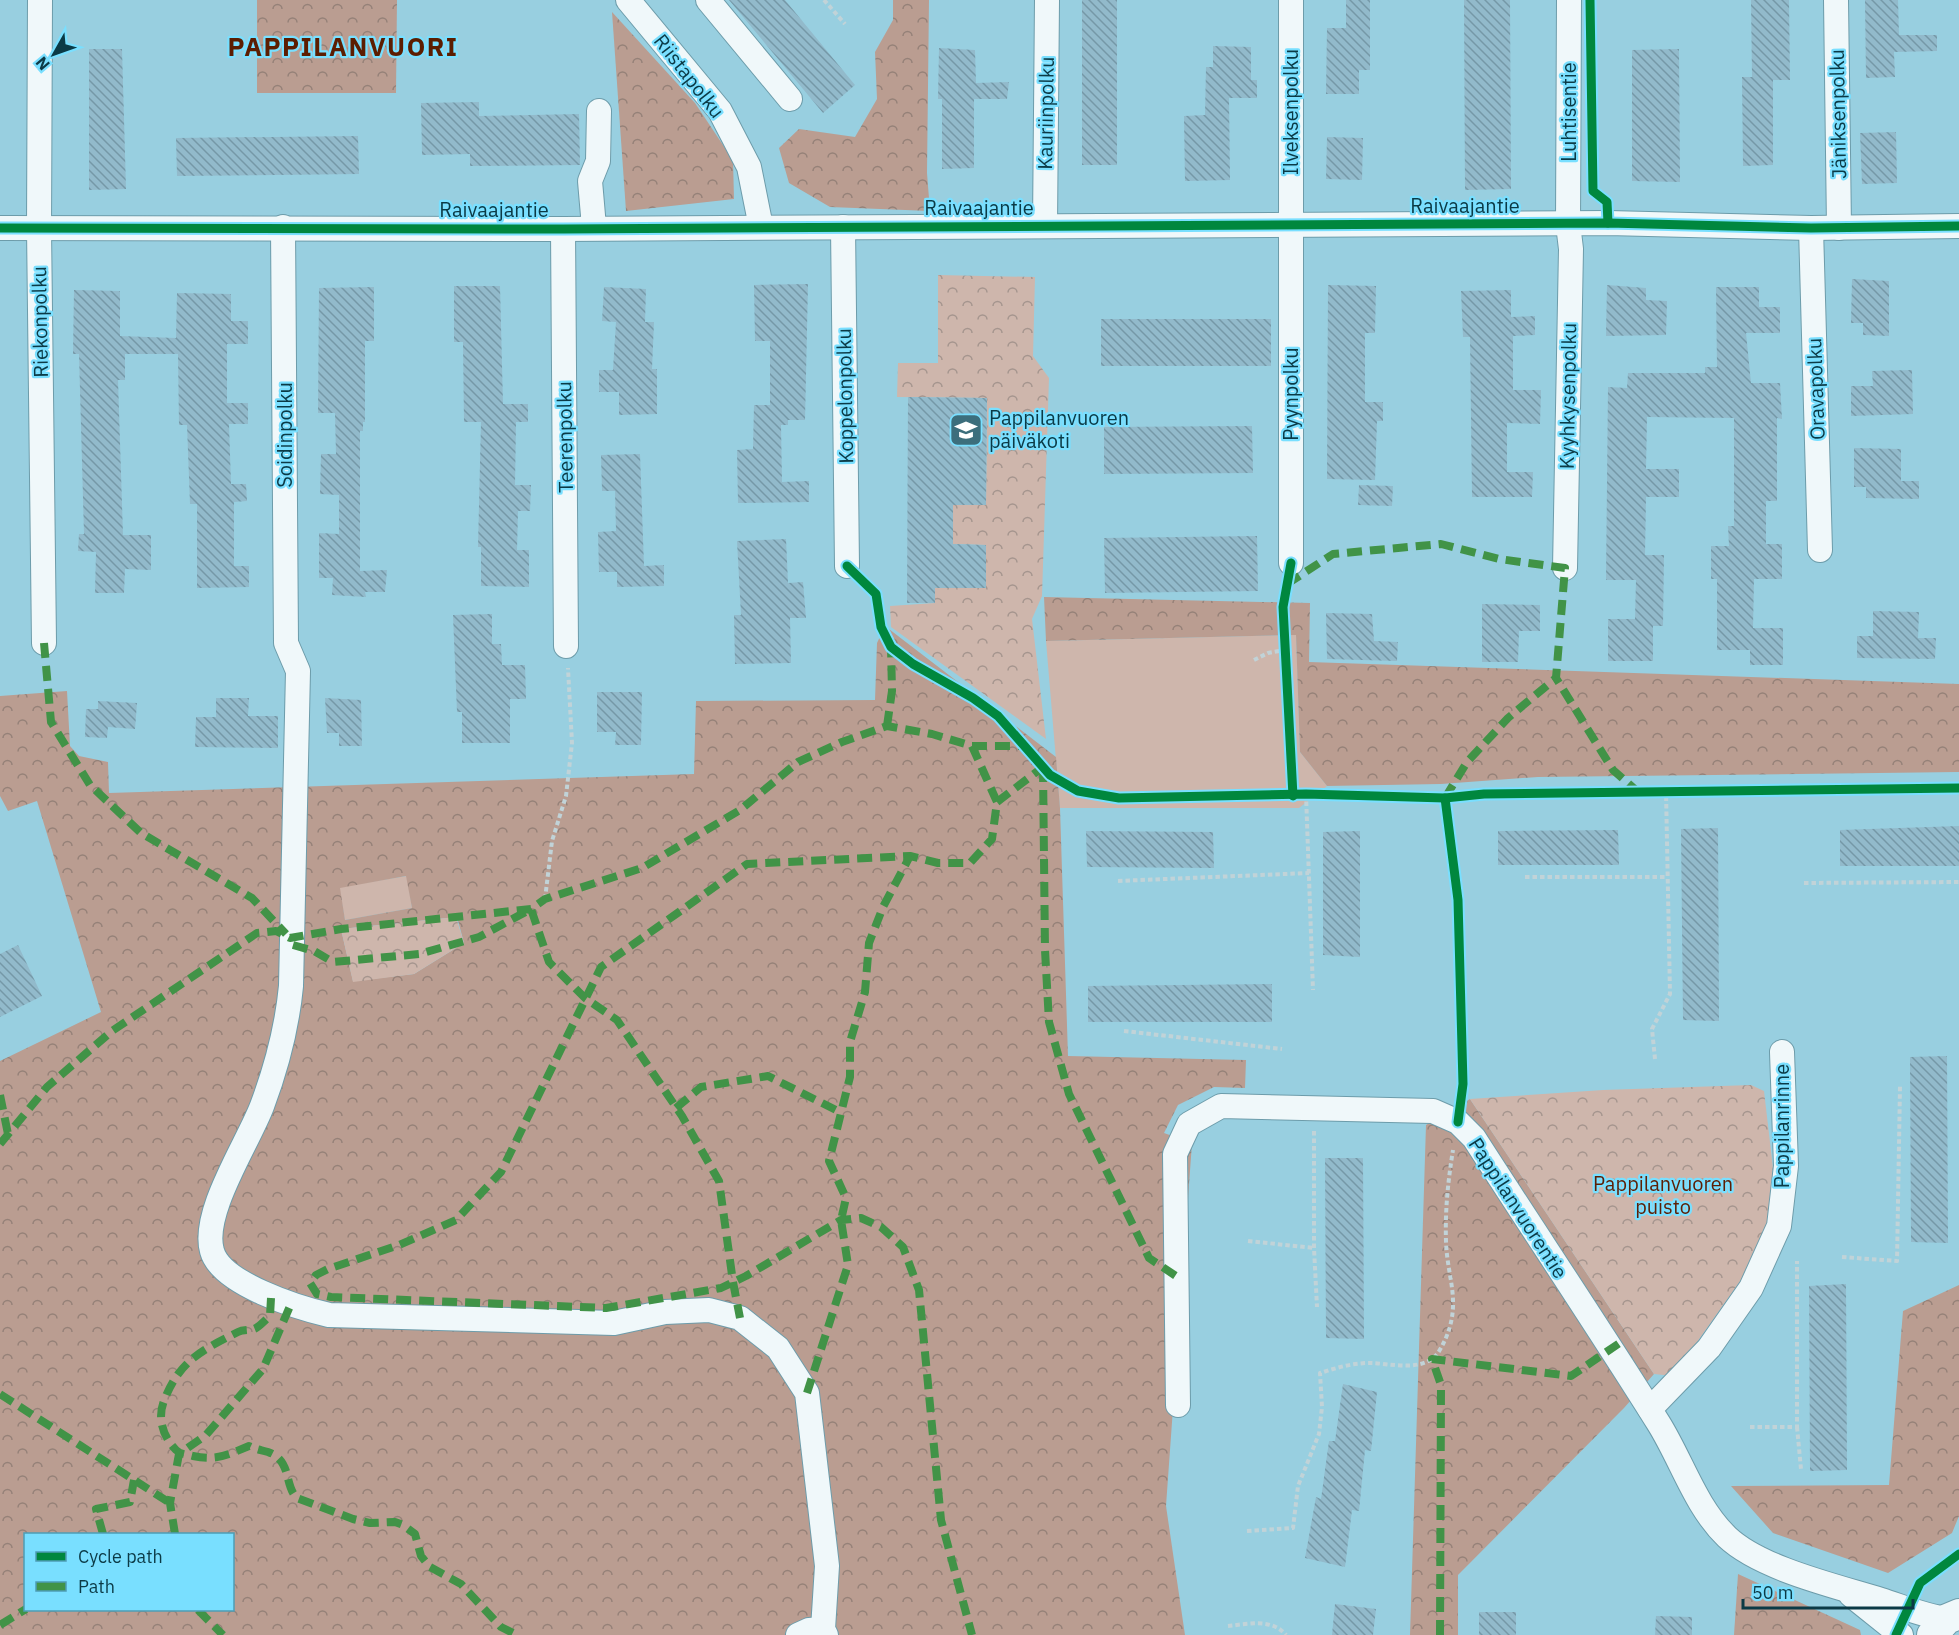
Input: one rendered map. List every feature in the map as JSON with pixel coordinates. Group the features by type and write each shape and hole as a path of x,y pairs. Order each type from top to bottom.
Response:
{"street":[{"name":"Riekonpolku","path":"40,0 39,228 44,643"},
{"name":"Riistapolku","path":"628,0 720,111 749,167 761,226"},
{"path":"708,0 790,99"},
{"name":"Kauriinpolku","path":"1045,226 1047,0"},
{"name":"Ilveksenpolku","path":"1291,225 1292,0"},
{"name":"Luhtisentie","path":"1568,224 1569,0"},
{"name":"Jäniksenpolku","path":"1836,0 1839,228"},
{"path":"594,227 590,181 598,161 599,111"},
{"name":"Raivaajantie","path":"0,228 562,229 761,226 1568,224 1811,228 1959,226"},
{"name":"Kyyhkysenpolku","path":"1565,568 1571,249 1568,224"},
{"name":"Pyynpolku","path":"1291,225 1291,563"},
{"name":"Soidinpolku","path":"283,227 286,643 298,671 290,938 293,945 287,1025 261,1108 220,1195 210,1233 212,1252 220,1265 271,1298 290,1306 329,1316 615,1323 665,1312 709,1310 740,1318 778,1348 807,1393 827,1566 825,1632"},
{"name":"Koppelonpolku","path":"843,227 847,566"},
{"name":"Oravapolku","path":"1811,228 1820,550"},
{"name":"Teerenpolku","path":"562,229 566,646"},
{"name":"Pappilanrinne","path":"1650,1409 1709,1348 1751,1288 1779,1226 1786,1166 1782,1052"},
{"name":"Pappilanvuorentie","path":"1178,1405 1175,1154 1189,1124 1221,1106 1433,1111 1458,1122 1474,1138 1650,1409 1697,1496 1714,1523 1727,1537 1761,1560 1932,1617 1951,1619"},
{"name":"Pappilanvuorentie","path":"1845,1589 1901,1635"},
{"path":"798,1635 809,1630 825,1632"}],"path":[{"path":"824,0 845,24"},
{"path":"1285,640 1286,662"},
{"path":"545,898 552,841 566,796 572,743 566,646"},
{"path":"1254,660 1268,653 1285,650"},
{"path":"1655,1059 1652,1029 1670,994 1668,877 1661,791 1677,791"},
{"path":"1306,794 1313,990"},
{"path":"1293,796 1318,795"},
{"path":"1118,881 1309,873"},
{"path":"1525,877 1668,877"},
{"path":"1804,883 1959,882"},
{"path":"1124,1031 1282,1049"},
{"path":"1842,1257 1897,1261 1900,1086"},
{"path":"1314,1109 1314,1248 1317,1307"},
{"path":"1247,1531 1293,1528 1298,1486 1319,1434 1322,1407 1320,1373 1341,1366 1368,1363 1413,1365 1432,1359 1441,1348 1451,1327 1453,1305 1453,1280 1446,1244 1446,1187 1458,1122"},
{"path":"1248,1241 1314,1248"},
{"path":"1797,1261 1797,1427 1801,1469"},
{"path":"1750,1427 1797,1427"},
{"path":"1228,1626 1262,1623 1281,1629 1286,1635"}],"green space":[{"path":"257,0 397,0 396,93 257,93"},
{"path":"893,0 929,0 927,173 930,211 830,207 789,183 779,148 799,129 855,137 877,99 875,52 893,20"},
{"path":"612,12 695,103 733,160 734,199 626,211"},
{"path":"938,275 1035,277 1033,356 1049,378 1042,596 1032,619 1046,739 891,627 890,606 935,603 935,588 986,588 986,545 953,544 953,505 986,504 987,398 897,397 898,363 938,363"},
{"path":"1044,597 1310,603 1309,662 1959,684 1959,772 1538,777 1441,784 1327,786 1300,752 1296,635 1046,641"},
{"path":"885,626 1056,757 1060,808 1068,1056 1246,1060 1245,1088 1214,1087 1178,1105 1164,1133 1192,1143 1166,1506 1185,1635 0,1635 0,1061 101,1012 37,801 8,811 0,796 0,696 67,691 70,746 79,756 108,762 109,793 694,774 696,701 875,700 877,643","holes":["406,876 412,908 345,920 340,888","457,917 464,943 414,974 353,981 341,929"]},
{"path":"1296,635 1300,752 1327,786 1299,808 1060,808 1046,641"},
{"path":"407,876 412,908 345,920 339,887"},
{"path":"456,917 464,943 414,974 353,982 341,929"},
{"name":"Pappilanvuoren puisto","path":"1751,1085 1764,1091 1773,1168 1767,1226 1741,1280 1673,1376 1654,1374 1470,1099 1603,1090"},
{"path":"1470,1099 1654,1374 1624,1408 1458,1575 1458,1635 1410,1635 1426,1125"},
{"path":"1959,1285 1959,1516 1952,1533 1888,1573 1773,1533 1731,1486 1889,1485 1903,1311"},
{"path":"1738,1574 1860,1630 1861,1635 1734,1635"}],"building":[{"path":"729,0 785,0 855,85 823,113"},
{"path":"1082,0 1117,0 1117,165 1082,165"},
{"path":"1346,0 1370,0 1370,70 1359,70 1359,94 1326,94 1327,28 1346,28"},
{"path":"1464,0 1510,0 1511,189 1465,190"},
{"path":"1751,0 1789,0 1790,80 1773,80 1773,165 1743,166 1742,77 1752,77"},
{"path":"1865,0 1898,0 1899,35 1937,35 1937,51 1894,52 1895,77 1866,78"},
{"path":"1213,46 1251,47 1251,80 1257,80 1257,98 1229,98 1230,180 1185,181 1184,116 1205,115 1206,67 1213,67"},
{"path":"939,48 975,50 976,83 1009,82 1007,99 974,99 974,168 942,169 942,99 938,99"},
{"path":"89,49 122,49 126,189 89,190"},
{"path":"1679,49 1680,182 1632,181 1632,50"},
{"path":"479,102 479,116 579,114 580,165 470,166 470,154 422,155 421,103"},
{"path":"1896,132 1897,183 1862,184 1860,133"},
{"path":"358,136 359,174 177,176 176,138"},
{"path":"1327,137 1363,138 1362,180 1326,179"},
{"path":"1852,279 1889,281 1889,336 1863,335 1863,323 1851,323"},
{"path":"808,284 805,420 788,420 788,425 781,425 782,482 809,481 809,502 738,503 737,450 753,449 754,405 770,405 770,341 755,341 754,285"},
{"path":"1328,285 1376,286 1375,333 1365,333 1365,402 1383,402 1383,421 1377,421 1375,480 1327,479"},
{"path":"1607,285 1646,288 1646,300 1667,301 1666,335 1606,336"},
{"path":"454,286 500,286 503,404 528,404 528,422 516,422 515,485 531,485 530,511 518,511 517,550 529,550 529,587 481,586 481,547 478,547 481,422 464,422 463,342 454,342"},
{"path":"374,287 374,341 365,341 365,422 363,422 363,431 360,431 360,571 387,570 385,592 365,592 366,597 332,595 333,578 319,578 319,533 339,534 339,495 320,494 321,454 336,454 335,413 318,413 319,288"},
{"path":"604,287 646,289 645,322 654,322 652,369 657,369 657,414 619,415 619,392 599,392 599,370 613,370 616,322 602,321"},
{"path":"1716,287 1759,287 1759,307 1780,307 1780,333 1746,333 1751,383 1780,383 1782,419 1777,418 1777,501 1766,501 1766,544 1782,544 1782,579 1754,579 1753,628 1783,628 1783,665 1750,665 1750,650 1717,650 1717,579 1711,579 1711,546 1729,546 1728,526 1734,526 1734,418 1647,417 1646,469 1679,469 1679,497 1646,497 1645,555 1664,555 1663,626 1653,626 1653,661 1608,661 1608,619 1635,619 1636,580 1606,580 1608,387 1627,388 1628,373 1705,373 1705,367 1717,367"},
{"path":"74,290 120,291 120,336 176,338 177,293 231,294 231,321 248,321 248,344 227,344 227,403 248,403 248,424 229,424 231,484 246,484 247,501 234,502 234,566 249,566 249,587 197,588 197,504 190,504 187,425 179,425 178,354 125,354 125,380 118,380 123,535 151,535 151,570 125,569 124,593 95,593 96,552 78,551 79,534 84,534 79,354 73,354"},
{"path":"1511,290 1511,317 1535,316 1535,335 1513,336 1513,390 1541,390 1540,424 1507,423 1507,472 1533,472 1532,497 1472,497 1470,337 1463,337 1461,291"},
{"path":"1101,319 1271,319 1271,366 1101,366"},
{"path":"1912,370 1913,414 1851,416 1851,386 1873,386 1872,371"},
{"path":"908,397 987,398 986,505 953,505 953,544 986,545 986,588 935,588 935,603 907,603"},
{"path":"1252,426 1253,473 1104,474 1104,427"},
{"path":"1854,448 1901,449 1901,481 1919,481 1919,499 1866,498 1866,487 1854,487"},
{"path":"640,454 644,566 664,565 664,586 617,587 617,572 599,572 598,532 616,531 615,491 602,491 601,455"},
{"path":"1359,485 1393,486 1392,506 1358,505"},
{"path":"1257,536 1258,591 1105,593 1104,538"},
{"path":"786,539 788,583 803,582 806,618 790,618 791,663 735,664 734,615 741,615 737,541"},
{"path":"1482,604 1540,605 1540,631 1519,631 1518,662 1482,662"},
{"path":"1873,611 1919,612 1918,638 1936,638 1935,659 1857,658 1857,636 1873,636"},
{"path":"1326,613 1372,614 1374,641 1398,642 1397,661 1327,659"},
{"path":"492,614 492,644 501,644 502,665 525,665 526,699 510,699 510,743 462,743 462,712 457,712 453,615"},
{"path":"597,692 642,692 641,745 615,745 616,732 597,732"},
{"path":"216,698 249,698 248,716 278,716 278,748 195,747 196,717 216,717"},
{"path":"325,698 361,700 362,746 339,746 339,733 327,733"},
{"path":"98,701 137,703 135,729 108,727 107,738 85,737 86,709 98,709"},
{"path":"1959,826 1959,866 1840,866 1840,830"},
{"path":"1718,828 1719,1021 1683,1020 1681,829"},
{"path":"1618,830 1619,865 1498,865 1498,831"},
{"path":"1086,831 1213,832 1214,868 1087,867"},
{"path":"1360,831 1360,957 1323,955 1323,832"},
{"path":"18,945 42,996 0,1017 0,954"},
{"path":"1272,984 1272,1022 1088,1022 1088,986"},
{"path":"1947,1056 1948,1243 1911,1242 1910,1057"},
{"path":"1325,1158 1363,1158 1364,1339 1326,1338"},
{"path":"1846,1284 1847,1470 1810,1471 1809,1286"},
{"path":"1343,1384 1377,1392 1371,1451 1365,1450 1359,1511 1352,1510 1345,1567 1305,1558 1316,1497 1321,1499 1329,1441 1335,1441"},
{"path":"1335,1604 1376,1609 1373,1635 1332,1635"},
{"path":"1479,1612 1516,1612 1516,1635 1479,1635"},
{"path":"1656,1616 1692,1617 1692,1635 1655,1635"}],"marked path":[{"path":"1287,584 1333,554 1441,544 1499,559 1565,568 1556,678 1613,770 1637,791"},
{"path":"44,643 51,722 90,785 141,833 252,898 286,934"},
{"path":"887,726 892,691 891,647"},
{"path":"1445,798 1467,762 1508,718 1556,678"},
{"path":"0,1144 47,1087 112,1031 257,933 276,931 290,938 341,929 531,909 545,899 642,868 740,810 798,762 842,742 887,726 932,734 972,746 1024,746"},
{"path":"972,746 997,802 992,839 970,863 938,863 910,856 747,864 601,967 501,1172 456,1220 399,1245 328,1269 316,1275 310,1283 317,1294 331,1297 606,1308 721,1288 746,1276 841,1220 861,1218 881,1227 903,1247 919,1290 941,1520 972,1635"},
{"path":"1043,767 1045,950 1049,1022 1069,1094 1149,1258 1176,1276"},
{"path":"997,802 1043,767"},
{"path":"807,1393 848,1265 841,1220 846,1198 829,1161 850,1077 850,1042 865,992 869,943 883,907 910,856"},
{"path":"293,945 314,951 333,962 419,954 479,937 531,909 549,962 585,998 617,1020 682,1116 719,1181 740,1318"},
{"path":"676,1108 701,1087 768,1076 840,1112"},
{"path":"0,1095 8,1134"},
{"path":"271,1298 270,1316 260,1325 254,1329 238,1332 203,1351 193,1358 177,1376 164,1401 161,1414 162,1427 171,1445 180,1453 209,1458 222,1456 249,1446 270,1453 281,1461 297,1498 353,1519 370,1523 395,1522 403,1525 415,1534 421,1556 430,1567 461,1584 501,1627 517,1635"},
{"path":"175,1533 170,1503 179,1454 206,1435 263,1369 290,1306"},
{"path":"1440,1635 1441,1385 1432,1359 1571,1376 1624,1340"},
{"path":"0,1394 170,1503"},
{"path":"103,1533 96,1509 130,1502 134,1480"},
{"path":"0,1625 24,1610"},
{"path":"199,1611 223,1635"}],"cycle path":[{"path":"1590,0 1593,191 1607,202 1608,223"},
{"path":"0,228 563,229 1608,223 1811,228 1959,226"},
{"path":"1291,563 1283,607 1293,796"},
{"path":"847,566 876,594 881,627 891,647 913,664 973,698 998,716 1050,775 1078,791 1119,798 1306,794 1445,798 1484,794 1959,788"},
{"path":"1445,798 1458,900 1463,1084 1458,1122"},
{"path":"1896,1635 1920,1583 1959,1554"}],"place":[{"name":"Pappilanvuoren päiväkoti","path":"966,430"}],"district":[{"name":"PAPPILANVUORI","path":"343,47"}]}
